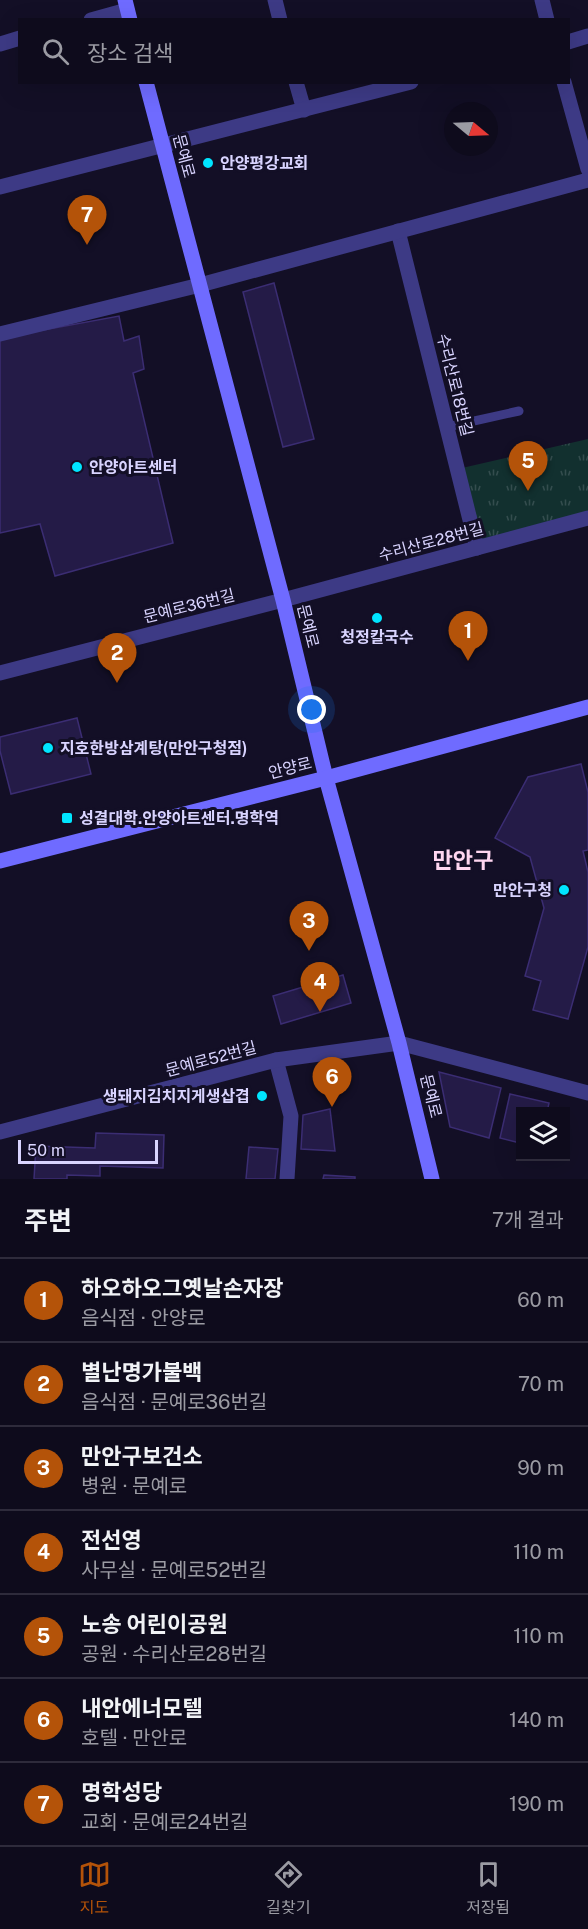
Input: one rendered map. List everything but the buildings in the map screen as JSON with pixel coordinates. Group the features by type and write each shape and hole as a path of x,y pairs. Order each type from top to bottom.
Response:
{"street":[{"path":"275,0 280,18"},
{"path":"542,0 546,18"},
{"path":"98,18 127,10"},
{"path":"570,41 588,36"},
{"path":"0,44 18,39"},
{"name":"문예로","path":"147,84 283,600 326,778 399,1043 432,1179"},
{"path":"297,84 304,110"},
{"path":"0,188 403,84"},
{"path":"565,84 588,169"},
{"path":"0,334 200,285 588,180"},
{"name":"수리산로18번길","path":"398,231 477,548"},
{"name":"수리산로28번길","path":"283,600 588,518"},
{"name":"문예로36번길","path":"0,673 283,600"},
{"name":"안양로","path":"1,858 326,778 588,707"},
{"path":"399,1043 588,1093"},
{"name":"문예로52번길","path":"0,1132 276,1060 399,1043"},
{"path":"276,1060 291,1116 287,1179"}],"lane":[{"path":"447,427 519,411"}],"green space":[{"path":"588,439 588,514 481,542 462,468"}],"place":[{"name":"안양평강교회","path":"208,163"},
{"name":"명학성당","path":"87,245"},
{"name":"안양아트센터","path":"77,467"},
{"name":"노송 어린이공원","path":"528,491"},
{"name":"청정칼국수","path":"377,618"},
{"name":"하오하오그옛날손자장","path":"468,661"},
{"name":"별난명가불백","path":"117,683"},
{"name":"지호한방삼계탕(만안구청점)","path":"48,748"},
{"name":"성결대학.안양아트센터.명학역","path":"67,818"},
{"name":"만안구청","path":"564,890"},
{"name":"만안구보건소","path":"309,951"},
{"name":"전선영","path":"320,1012"},
{"name":"생돼지김치지게생삽겹","path":"262,1096"},
{"name":"내안에너모텔","path":"332,1107"}],"district":[{"name":"만안구","path":"463,860"}]}
